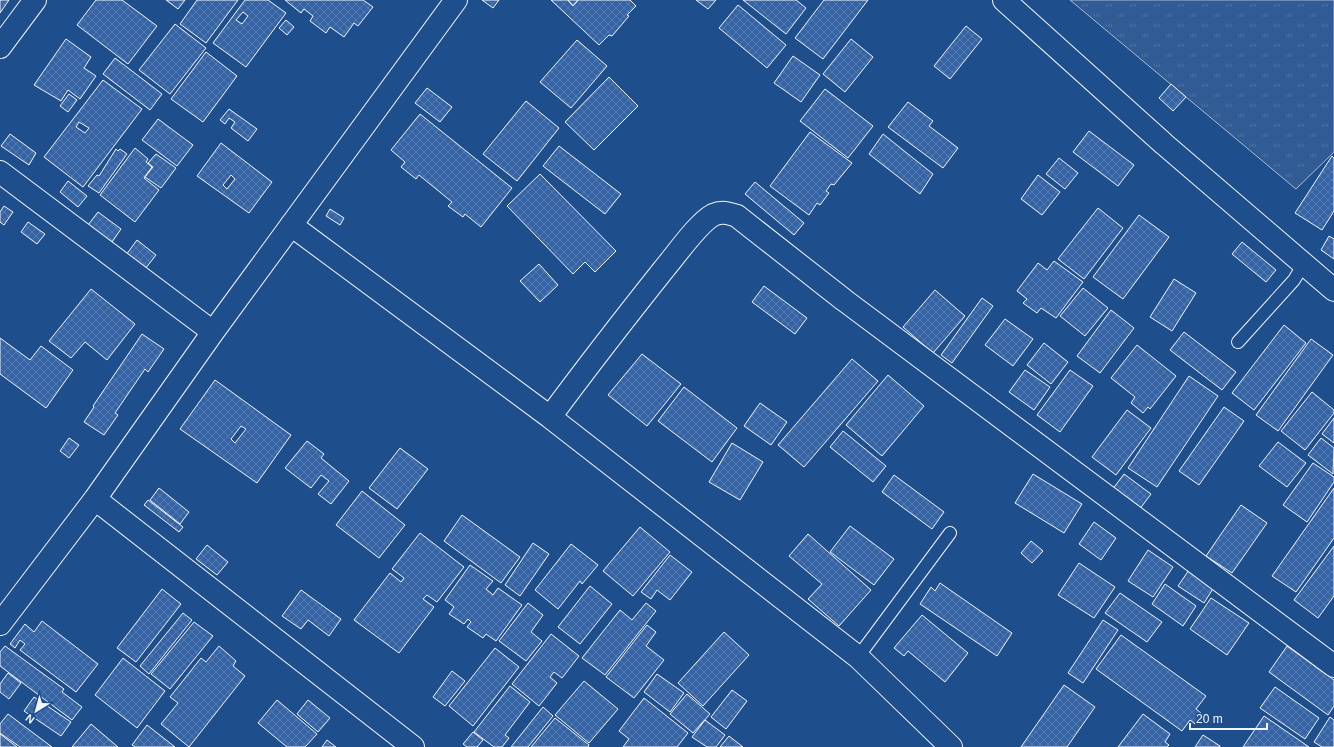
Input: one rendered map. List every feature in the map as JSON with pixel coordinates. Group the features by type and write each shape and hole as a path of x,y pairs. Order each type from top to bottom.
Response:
{"street":[{"path":"0,47 35,0"},
{"path":"0,624 94,499 213,332 456,0"},
{"path":"1004,0 1164,144 1303,265 1334,290"},
{"path":"0,172 213,332"},
{"path":"550,417 603,346 679,251 708,218 721,212 728,213 737,216 844,300 1334,666"},
{"path":"292,225 550,417 858,657 951,747"},
{"path":"94,499 413,747"}],"lane":[{"path":"1238,342 1294,280 1303,265"},
{"path":"858,657 950,534"}],"green space":[{"path":"1070,0 1334,0 1334,152 1296,189"}],"building":[{"path":"0,0 9,0 0,13"},
{"path":"96,0 122,0 157,26 128,64 77,25"},
{"path":"166,0 185,0 178,9"},
{"path":"197,0 238,0 206,43 180,24"},
{"path":"245,0 268,0 286,13 246,67 213,43","holes":["243,12 248,16 242,24 236,20"]},
{"path":"285,0 363,0 373,7 358,26 354,23 344,37 330,27 326,33 310,21 313,16 304,9 301,13"},
{"path":"482,0 499,0 493,8"},
{"path":"551,0 568,0 573,6 578,0 630,0 636,6 627,15 629,16 612,36 609,35 599,45"},
{"path":"568,0 578,0 573,6"},
{"path":"696,0 716,0 708,9"},
{"path":"743,0 796,0 806,8 786,34"},
{"path":"824,0 868,0 823,59 795,38"},
{"path":"738,5 786,45 767,68 719,28"},
{"path":"286,20 294,27 287,35 279,28"},
{"path":"175,24 206,48 170,94 139,70"},
{"path":"966,26 982,39 950,79 934,66"},
{"path":"66,39 91,57 84,68 96,76 80,99 68,90 61,101 34,85"},
{"path":"851,39 873,57 845,92 823,74"},
{"path":"577,40 607,66 571,108 540,82"},
{"path":"206,52 237,76 203,122 171,99"},
{"path":"793,56 820,75 801,102 774,83"},
{"path":"115,58 162,94 150,110 103,74"},
{"path":"609,77 638,106 594,150 565,122"},
{"path":"103,80 142,109 83,187 44,157","holes":["79,122 89,128 85,133 76,127"]},
{"path":"1171,84 1186,97 1173,111 1159,98"},
{"path":"427,88 452,107 440,122 415,103"},
{"path":"825,89 873,126 848,158 800,121"},
{"path":"69,94 77,100 68,112 60,106"},
{"path":"526,101 559,128 517,181 483,154"},
{"path":"908,102 933,121 929,126 958,148 943,168 888,127"},
{"path":"229,109 257,129 248,141 231,128 235,122 229,118 225,124 220,120"},
{"path":"420,114 512,188 481,227 465,214 463,217 448,206 452,202 419,175 416,179 401,167 405,162 391,150"},
{"path":"158,119 193,145 177,166 142,140"},
{"path":"1089,131 1134,165 1118,186 1073,152"},
{"path":"810,132 852,163 834,185 831,184 826,191 829,193 820,205 817,203 809,215 770,186"},
{"path":"10,134 36,153 29,165 1,146"},
{"path":"883,134 933,174 920,194 869,154"},
{"path":"221,143 272,182 249,213 197,176","holes":["231,175 235,179 227,189 223,185"]},
{"path":"559,146 621,194 605,214 543,166"},
{"path":"135,148 148,159 146,162 152,167 144,178 159,190 135,222 100,195"},
{"path":"116,149 118,151 120,149 127,154 99,193 88,186 97,175 99,176"},
{"path":"156,154 176,168 161,188 145,177 153,167 148,163"},
{"path":"1332,156 1334,158 1334,211 1322,230 1295,213"},
{"path":"1059,158 1078,173 1065,189 1046,174"},
{"path":"540,174 616,251 595,272 585,262 573,274 507,206"},
{"path":"1038,175 1060,192 1042,215 1021,199"},
{"path":"68,181 87,196 78,207 60,192"},
{"path":"755,182 804,223 794,235 745,194"},
{"path":"4,206 13,212 4,225 0,222 0,212"},
{"path":"1098,208 1123,228 1084,279 1058,259"},
{"path":"330,209 344,218 340,225 326,216"},
{"path":"98,212 121,229 112,242 88,225"},
{"path":"1139,215 1169,237 1123,299 1093,277"},
{"path":"28,222 45,234 37,244 21,232"},
{"path":"1329,236 1334,239 1334,259 1321,250"},
{"path":"137,240 156,255 145,269 126,255"},
{"path":"1242,242 1276,270 1266,282 1232,254"},
{"path":"1054,261 1083,282 1056,318 1041,308 1037,313 1023,303 1027,299 1017,291 1038,263 1047,270"},
{"path":"539,264 558,285 540,302 520,281"},
{"path":"1174,279 1196,293 1172,331 1150,317"},
{"path":"764,286 807,318 795,334 752,302"},
{"path":"1083,288 1108,308 1085,336 1060,316"},
{"path":"91,289 135,324 107,360 85,342 71,358 49,341"},
{"path":"935,290 965,316 933,353 903,327"},
{"path":"982,298 993,306 952,363 941,355"},
{"path":"1111,310 1134,328 1100,373 1077,356"},
{"path":"1005,319 1033,339 1013,366 985,345"},
{"path":"1284,325 1306,343 1254,410 1232,393"},
{"path":"1184,332 1236,372 1222,390 1170,350"},
{"path":"142,334 164,349 148,372 145,369 115,413 118,415 104,435 84,422 94,407 93,406"},
{"path":"0,338 30,360 41,346 73,370 46,408 0,374"},
{"path":"1311,339 1333,355 1278,431 1256,415"},
{"path":"1044,343 1068,362 1051,384 1027,365"},
{"path":"1137,345 1176,376 1150,409 1148,407 1143,413 1131,403 1135,397 1111,378"},
{"path":"642,354 681,384 647,426 608,395"},
{"path":"852,359 878,381 804,467 778,445"},
{"path":"1025,370 1050,387 1034,410 1009,392"},
{"path":"1070,370 1093,386 1060,432 1037,415"},
{"path":"888,375 924,406 882,456 846,425"},
{"path":"1189,376 1218,396 1157,487 1128,468"},
{"path":"215,380 291,435 257,483 180,429","holes":["241,426 246,429 235,443 231,439"]},
{"path":"684,387 737,428 712,462 658,421"},
{"path":"1312,392 1334,410 1334,413 1305,450 1281,431"},
{"path":"760,403 787,422 771,445 744,426"},
{"path":"1224,407 1244,421 1199,485 1179,471"},
{"path":"1127,410 1151,428 1116,475 1092,457"},
{"path":"1334,418 1334,443 1322,434"},
{"path":"843,431 886,466 873,482 830,447"},
{"path":"69,438 79,445 69,458 60,451"},
{"path":"1321,438 1334,448 1333,474 1308,455"},
{"path":"307,441 324,454 321,458 349,481 331,504 318,494 329,481 321,475 311,488 285,468"},
{"path":"1278,442 1306,463 1287,487 1259,466"},
{"path":"732,443 763,462 740,500 709,482"},
{"path":"400,448 428,469 397,509 369,488"},
{"path":"1313,463 1334,477 1334,482 1307,522 1283,505"},
{"path":"1033,474 1082,504 1064,533 1015,503"},
{"path":"1124,474 1151,494 1139,510 1112,490"},
{"path":"894,475 944,512 932,529 882,492"},
{"path":"159,488 189,512 180,524 150,500"},
{"path":"1334,488 1334,538 1296,592 1272,576"},
{"path":"362,491 405,525 379,558 336,525"},
{"path":"148,500 183,527 179,532 144,505"},
{"path":"1241,505 1267,523 1232,573 1206,556"},
{"path":"462,515 520,557 501,583 444,541"},
{"path":"1094,522 1116,538 1101,560 1079,544"},
{"path":"850,526 894,559 874,585 830,552"},
{"path":"640,527 670,552 633,596 603,571"},
{"path":"420,533 464,567 437,602 427,595 423,599 434,607 399,653 354,620 390,573 401,582 404,578 392,569"},
{"path":"808,534 871,590 839,626 808,599 822,584 789,556"},
{"path":"1031,541 1043,551 1032,563 1021,553"},
{"path":"533,543 549,554 520,596 505,585"},
{"path":"571,544 598,565 582,584 580,581 558,609 535,590"},
{"path":"207,545 228,562 217,575 196,559"},
{"path":"1334,546 1334,596 1318,618 1294,600"},
{"path":"1148,550 1173,567 1153,597 1128,581"},
{"path":"670,555 692,572 670,600 657,590 651,599 641,592"},
{"path":"1079,563 1115,587 1094,618 1058,595"},
{"path":"470,565 493,581 486,589 493,595 498,588 522,605 496,641 486,634 483,638 467,627 471,622 468,619 464,624 449,614 454,607 445,600"},
{"path":"1189,570 1214,587 1204,603 1178,586"},
{"path":"940,583 1012,633 997,656 920,604 931,587 935,591"},
{"path":"1165,584 1196,606 1183,626 1152,604"},
{"path":"590,586 612,604 580,644 558,627"},
{"path":"162,589 181,604 136,662 117,648"},
{"path":"301,590 341,619 329,636 308,620 301,629 282,616"},
{"path":"1120,593 1162,622 1147,642 1105,613"},
{"path":"1211,598 1249,623 1227,655 1190,629"},
{"path":"528,603 543,615 531,632 542,641 526,661 499,641"},
{"path":"646,603 656,611 605,675 582,658 620,610 632,620"},
{"path":"183,613 192,620 149,674 140,666"},
{"path":"922,615 968,653 945,682 908,651 904,656 894,648"},
{"path":"1103,620 1118,630 1083,683 1068,673"},
{"path":"42,621 98,664 76,692 20,650 25,644 20,640 15,648 10,644 25,624 34,632"},
{"path":"194,622 213,636 170,689 151,674"},
{"path":"647,625 656,632 646,646 664,660 634,698 606,677"},
{"path":"724,632 749,655 703,706 678,683"},
{"path":"551,634 579,656 562,678 554,672 550,677 557,683 539,706 512,684"},
{"path":"1121,635 1206,696 1196,709 1202,714 1195,724 1190,720 1182,731 1096,669"},
{"path":"5,646 64,689 62,692 82,707 72,720 0,666 0,652"},
{"path":"219,646 236,661 233,666 245,676 189,747 161,724 178,703 170,697 201,658 206,662"},
{"path":"1287,646 1334,680 1334,706 1328,715 1269,672"},
{"path":"495,648 519,667 473,726 449,706"},
{"path":"123,658 165,691 137,728 95,695"},
{"path":"452,671 465,681 445,706 433,697"},
{"path":"8,673 21,683 9,699 0,692 0,684"},
{"path":"657,674 684,693 670,712 644,692"},
{"path":"584,681 618,709 589,743 555,715"},
{"path":"1064,685 1095,707 1067,747 1021,747"},
{"path":"510,686 530,702 505,735 509,738 502,747 494,747 474,732"},
{"path":"1275,687 1319,718 1305,739 1260,708"},
{"path":"732,690 747,701 726,729 711,717"},
{"path":"687,694 710,714 693,733 670,714"},
{"path":"34,697 71,722 61,736 24,711"},
{"path":"644,698 688,733 677,747 623,747 629,739 619,731"},
{"path":"277,700 317,734 305,747 287,747 258,723"},
{"path":"308,700 330,718 318,732 297,714"},
{"path":"543,707 553,716 528,747 511,747"},
{"path":"8,714 52,747 20,747 0,733 0,724"},
{"path":"1143,714 1170,734 1165,742 1169,745 1167,747 1118,747"},
{"path":"1264,716 1309,747 1243,747"},
{"path":"1330,717 1334,720 1334,747 1322,747 1314,742"},
{"path":"555,718 589,745 588,747 531,747"},
{"path":"705,720 725,735 716,747 707,747 692,737"},
{"path":"91,724 118,747 72,747"},
{"path":"147,725 175,747 135,747 132,745"},
{"path":"473,732 483,740 477,747 467,747 463,744"},
{"path":"0,734 17,747 0,747"},
{"path":"1203,735 1220,746 1220,747 1195,747"},
{"path":"729,736 743,747 720,747"},
{"path":"327,740 336,747 322,747"}]}
